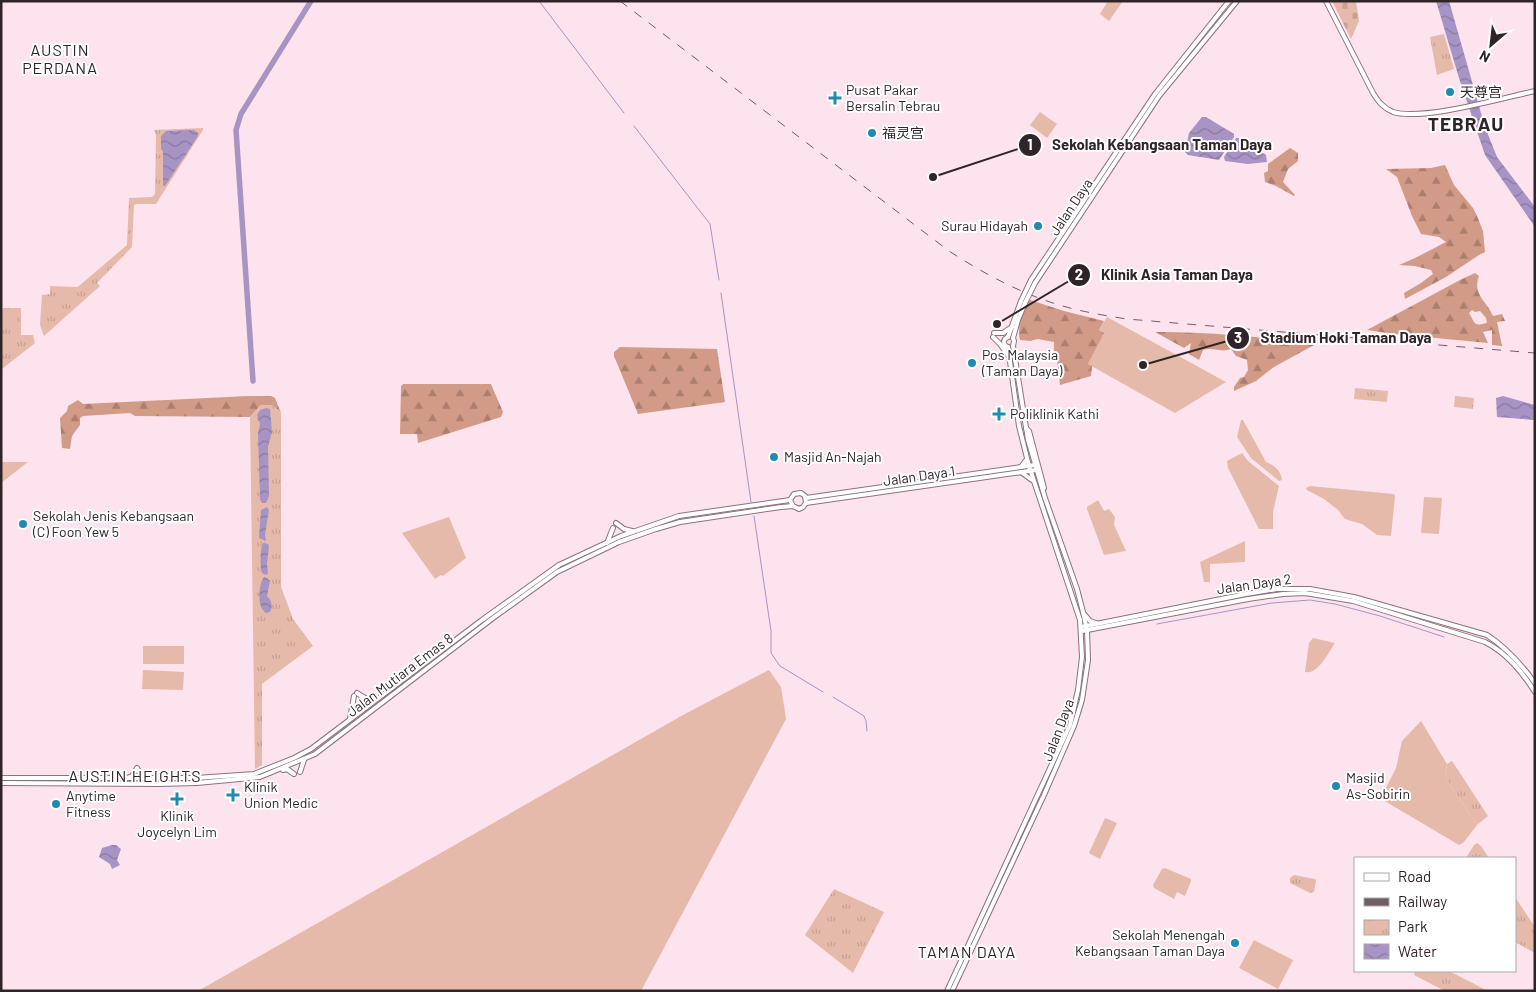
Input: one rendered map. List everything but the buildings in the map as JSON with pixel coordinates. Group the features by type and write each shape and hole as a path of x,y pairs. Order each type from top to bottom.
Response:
{"main road":[{"name":"Jalan Daya","path":"1010,337 1012,327 1033,281 1155,94 1229,1"},
{"name":"Jalan Daya","path":"1033,281 1159,96 1237,1"},
{"path":"1326,1 1373,93 1383,106 1394,112 1420,114 1535,91"},
{"name":"Jalan Daya","path":"1010,337 1018,320 1023,302"},
{"path":"1009,357 994,335 1012,327"},
{"path":"1010,337 1014,343 1010,347 1005,345 1004,342 1005,339 1010,337"},
{"name":"Jalan Daya","path":"947,991 1070,725 1078,690 1082,657 1084,628 1034,482 1019,426 1009,357 1010,347"},
{"name":"Jalan Daya","path":"952,991 1074,726 1082,700 1088,660 1083,612 1035,468 1010,347"},
{"path":"1025,426 1029,431 1046,493 1045,498"},
{"path":"1027,458 1021,470 1034,482"},
{"name":"Jalan Daya 1","path":"806,498 1035,468"},
{"name":"Jalan Daya 1","path":"806,503 1021,470"},
{"path":"796,493 801,493 806,498 806,503 803,507 799,508 792,506 790,500 796,493"},
{"name":"Jalan Mutiara Emas 8","path":"1,778 146,779 196,778 258,773 311,749 540,577 559,565 607,543 679,516 790,500"},
{"name":"Jalan Mutiara Emas 8","path":"1,783 159,784 255,779 314,754 493,618 557,572 619,542 664,526 686,521 792,506"},
{"path":"616,523 624,529 634,532"},
{"path":"607,543 613,528"},
{"name":"Jalan Daya 2","path":"1084,628 1096,623 1246,594 1277,590 1310,589 1354,597 1487,635 1518,660 1535,683"},
{"name":"Jalan Daya 2","path":"1084,628 1278,594 1305,593 1353,601 1485,642 1509,658 1535,692"},
{"path":"1083,612 1090,621 1096,623"},
{"path":"350,721 355,695 365,698 378,698"},
{"path":"300,772 302,763 306,758"},
{"path":"124,779 132,776 137,768 146,779"},
{"path":"280,770 287,769 294,774"},
{"path":"110,784 133,782 136,779 141,782 159,784"}],"green space":[{"path":"1108,1 1123,1 1109,21 1100,14"},
{"path":"1332,1 1356,1 1359,21 1351,39"},
{"path":"1444,34 1454,69 1437,75 1430,37"},
{"path":"1040,112 1057,124 1047,138 1030,125"},
{"path":"203,128 156,204 134,205 132,247 97,283 100,286 44,336 40,325 42,295 50,294 50,286 79,286 127,245 129,198 152,197 155,194 156,135 154,130"},
{"path":"1290,148 1298,153 1298,161 1288,169 1283,182 1294,196 1265,182 1264,173 1268,171 1268,164"},
{"path":"1445,165 1454,185 1473,208 1477,216 1483,231 1485,252 1446,277 1405,299 1404,293 1433,274 1431,270 1399,265 1446,242 1439,237 1421,234 1397,177 1386,169 1431,168"},
{"path":"1475,273 1479,276 1477,288 1481,298 1493,316 1502,314 1505,321 1497,322 1502,346 1492,345 1492,330 1483,332 1488,343 1367,330","holes":["1472,310 1475,312 1480,311 1486,318 1487,323 1476,324 1469,313"]},
{"path":"1030,300 1104,321 1099,330 1104,333 1088,364 1092,366 1091,376 1060,385 1057,360 1054,360 1054,342 1038,339 1030,341 1020,340 1021,319"},
{"path":"4,308 21,308 21,335 33,335 35,343 2,369 2,310"},
{"path":"1107,317 1226,382 1175,413 1088,364 1103,333 1099,330"},
{"path":"1155,332 1235,335 1314,345 1274,367 1256,381 1234,391 1234,387 1240,378 1244,377 1248,370 1247,360 1236,356 1231,349 1210,349 1203,350 1199,360 1189,354 1191,343 1184,348"},
{"path":"620,347 717,349 725,402 638,414 614,356 614,352"},
{"path":"403,384 491,384 503,412 501,417 418,443 417,434 400,434 401,386"},
{"path":"1355,388 1388,391 1387,402 1354,399"},
{"path":"271,396 275,398 281,413 272,405 261,405 250,417 135,416 130,413 83,416 80,418 80,425 72,436 70,449 62,448 60,418 67,411 68,406 78,400 83,404"},
{"path":"1455,396 1474,398 1473,409 1454,407"},
{"path":"261,405 272,405 281,413 281,587 293,619 313,646 262,684 262,765 255,769 250,417"},
{"path":"1241,420 1243,420 1266,462 1277,469 1282,480 1279,481 1251,458 1237,437"},
{"path":"1242,453 1248,461 1279,486 1273,512 1273,529 1259,529 1228,468 1227,461"},
{"path":"1,462 28,462 1,483"},
{"path":"1310,486 1394,494 1391,536 1377,535 1362,524 1345,519 1338,510 1324,499 1307,490 1306,488"},
{"path":"1424,497 1442,498 1439,534 1421,533"},
{"path":"1098,500 1104,511 1109,509 1115,517 1114,525 1126,551 1104,555 1087,509 1087,507"},
{"path":"449,517 466,558 443,576 441,575 435,579 402,533"},
{"path":"1245,541 1245,562 1210,564 1210,582 1204,582 1200,562"},
{"path":"1313,638 1335,643 1318,667 1310,672 1305,672 1309,643"},
{"path":"143,646 184,646 184,664 143,664"},
{"path":"143,670 184,672 183,690 142,689"},
{"path":"769,670 781,687 786,719 641,991 198,991 683,715"},
{"path":"1421,721 1447,764 1445,777 1477,825 1463,843 1459,845 1380,800 1396,768 1402,741"},
{"path":"1452,761 1488,816 1477,825 1445,777 1447,764"},
{"path":"1105,818 1117,823 1100,859 1089,853"},
{"path":"1477,843 1481,846 1488,857 1467,857"},
{"path":"1165,868 1191,879 1185,896 1177,892 1174,899 1154,888 1153,885 1162,869"},
{"path":"1294,875 1315,879 1314,892 1310,893 1290,883 1290,878"},
{"path":"834,889 884,912 853,973 805,935"},
{"path":"1516,898 1535,927 1535,953 1516,943"},
{"path":"1254,940 1293,960 1278,989 1239,968"},
{"path":"1415,972 1451,972 1488,991 1445,991 1414,975"}],"water":[{"path":"1436,1 1449,1 1485,127 1497,157 1535,207 1535,227 1485,155"},
{"path":"1202,117 1206,117 1234,134 1219,160 1188,155 1185,152 1189,133"},
{"path":"194,130 198,133 198,136 165,186 163,186 161,136 166,131"},
{"path":"1236,138 1266,155 1267,162 1248,164 1225,161 1224,157"},
{"path":"1503,396 1535,405 1535,420 1497,417 1496,398"},
{"path":"270,409 272,432 268,447 269,496 266,503 262,503 260,499 258,433 260,424 257,415 260,410"},
{"path":"267,507 269,510 265,535 266,541 259,538 261,510"},
{"path":"263,543 269,546 268,573 266,575 262,573 261,566"},
{"path":"264,577 270,581 267,596 272,606 270,612 266,613 261,606 259,596"},
{"path":"116,845 121,849 117,860 120,865 112,869 110,864 99,857 102,848"}],"waterway":[{"path":"253,381 236,130 241,114 311,1"},
{"path":"539,1 624,113"},
{"path":"634,126 710,224 719,280"},
{"path":"721,293 751,502"},
{"path":"754,516 771,631 771,653 780,666 823,692"},
{"path":"1157,624 1272,603 1310,600 1335,604 1380,616 1444,637"},
{"path":"833,697 864,716 867,731"}],"railway":[{"path":"620,1 949,251 992,277 1038,298 1077,310 1127,319 1535,353"}],"place":[{"name":"天尊宫","path":"1450,92"},
{"name":"Pusat Pakar Bersalin Tebrau","path":"835,98"},
{"name":"福灵宫","path":"872,133"},
{"name":"Sekolah Kebangsaan Taman Daya","path":"933,177"},
{"name":"Surau Hidayah","path":"1038,226"},
{"name":"Klinik Asia Taman Daya","path":"997,324"},
{"name":"Pos Malaysia (Taman Daya)","path":"972,363"},
{"name":"Stadium Hoki Taman Daya","path":"1143,365"},
{"name":"Poliklinik Kathi","path":"999,414"},
{"name":"Masjid An-Najah","path":"774,457"},
{"name":"Sekolah Jenis Kebangsaan (C) Foon Yew 5","path":"23,524"},
{"name":"Masjid As-Sobirin","path":"1336,786"},
{"name":"Klinik Union Medic","path":"233,795"},
{"name":"Klinik Joycelyn Lim","path":"177,799"},
{"name":"Anytime Fitness","path":"56,804"},
{"name":"Sekolah Menengah Kebangsaan Taman Daya","path":"1235,943"}],"district":[{"name":"AUSTIN PERDANA","path":"60,59"},
{"name":"TEBRAU","path":"1466,124"},
{"name":"AUSTIN HEIGHTS","path":"135,776"},
{"name":"TAMAN DAYA","path":"967,952"}]}
